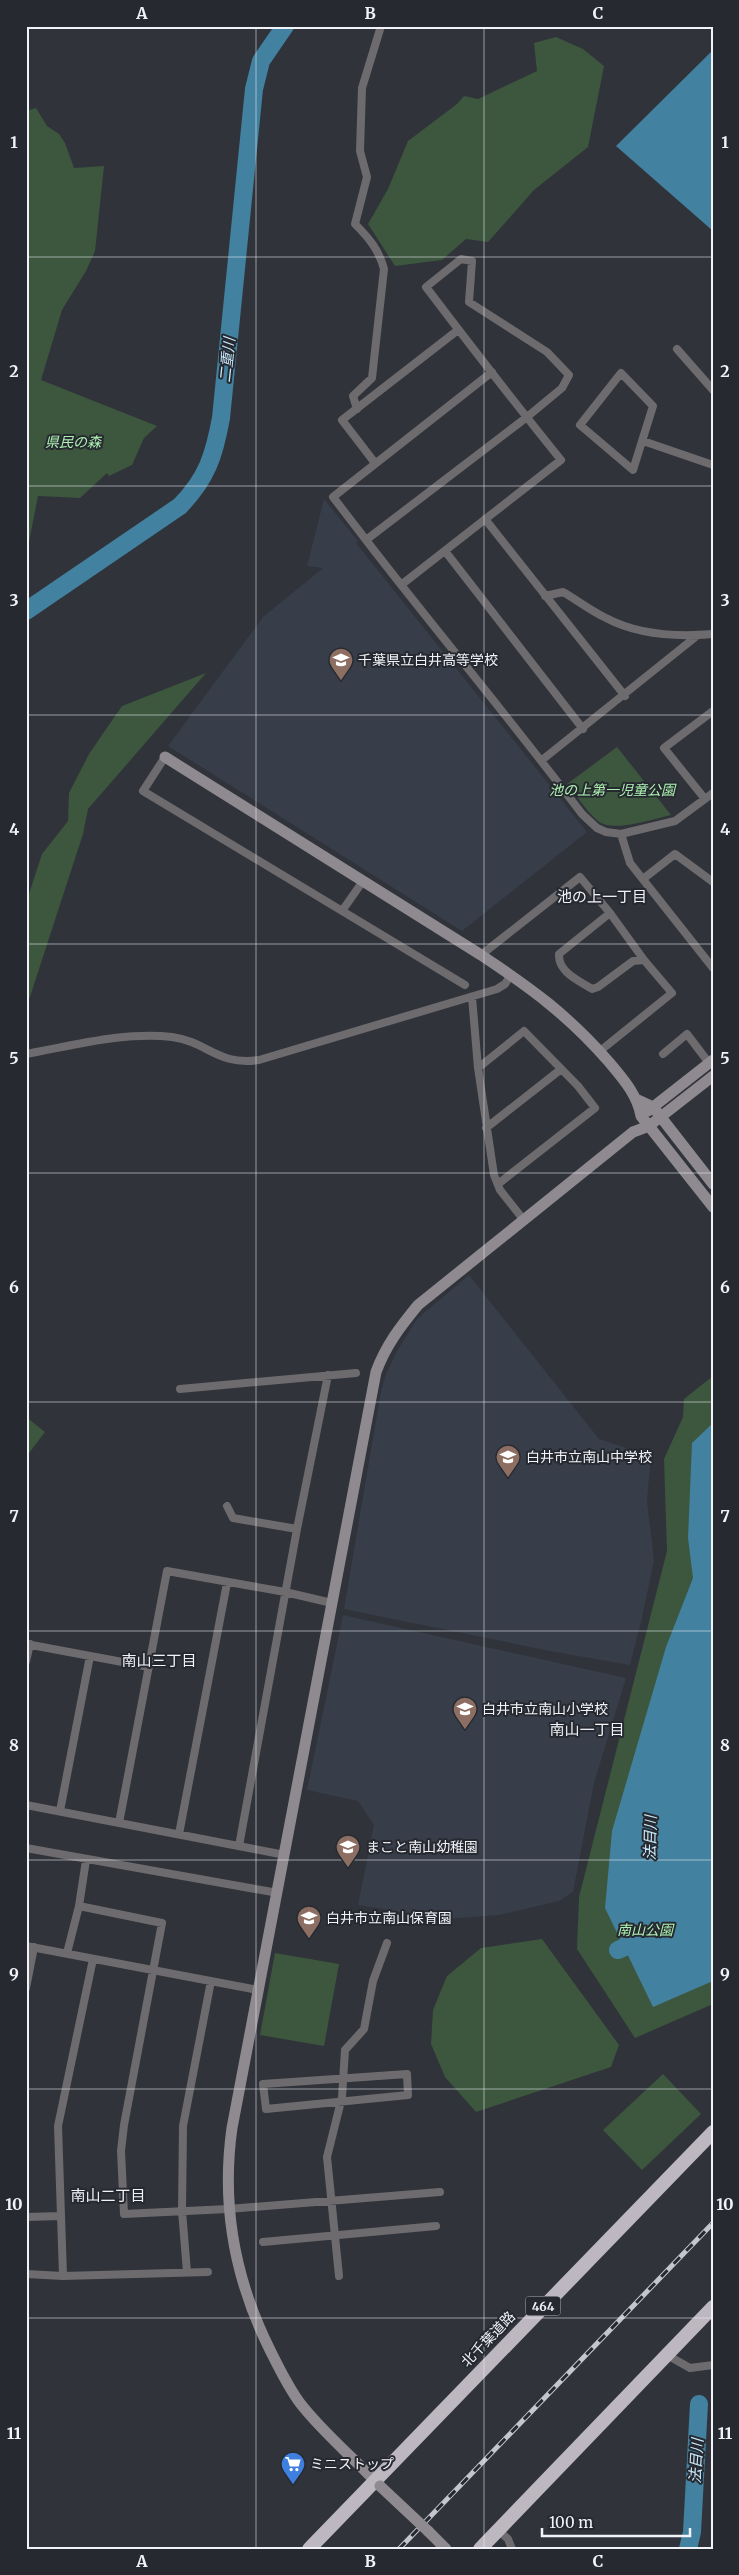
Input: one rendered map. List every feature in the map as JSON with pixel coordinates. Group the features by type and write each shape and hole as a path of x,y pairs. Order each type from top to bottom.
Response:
{"highway":[{"name":"北千葉道路","path":"308,2549 377,2483 713,2132"},
{"path":"480,2549 713,2307"}],"street":[{"path":"357,409 354,396 372,378 384,269 380,255 370,238 355,224 367,178 360,151 362,88 381,26"},
{"path":"366,540 527,417 562,388 569,375 547,352 469,302 472,261 461,259 426,287 458,330 492,372 527,417 561,460 401,585"},
{"path":"375,463 342,420 458,330"},
{"path":"677,349 713,390"},
{"path":"492,372 333,497 590,822 606,832 621,834 676,821 713,793"},
{"path":"621,373 652,406 643,441 633,470 580,425 621,373"},
{"path":"643,441 713,465"},
{"path":"485,519 624,696"},
{"path":"445,551 583,729"},
{"path":"546,596 563,592 607,619 635,629 660,634 713,634"},
{"path":"542,760 698,635"},
{"path":"705,799 664,748 713,711"},
{"path":"465,985 143,791 165,757 481,955 512,975 568,1017 600,1051 638,1100 641,1116 713,1207"},
{"path":"621,834 630,863 713,968"},
{"path":"643,879 675,854 713,882"},
{"path":"481,955 580,877 672,993 600,1051"},
{"path":"342,911 364,881"},
{"path":"610,913 559,954 559,962 562,968 592,989 598,987 633,961 644,960"},
{"path":"26,1054 91,1042 150,1036 174,1038 192,1043 230,1061 260,1060 497,989 505,984 512,975"},
{"path":"472,997 478,1068 486,1128 498,1184 523,1220"},
{"path":"478,1068 524,1031 560,1070 578,1086 595,1108 498,1184"},
{"path":"633,1132 641,1116 711,1061 686,1034 663,1054"},
{"path":"486,1128 560,1070"},
{"path":"446,2549 326,2434 300,2403 282,2374 246,2295 228,2209 227,2164 232,2128 368,1410 376,1372 384,1350 395,1332 418,1305 633,1132 649,1126 713,1076"},
{"path":"638,1100 653,1107 713,1184"},
{"path":"180,1389 356,1373"},
{"path":"239,1846 297,1529 328,1375"},
{"path":"227,1506 233,1518 297,1529"},
{"path":"119,1823 167,1571 286,1592 332,1603"},
{"path":"179,1834 227,1583"},
{"path":"26,1661 28,1644 149,1667"},
{"path":"60,1811 90,1656"},
{"path":"26,1805 285,1855"},
{"path":"26,1848 278,1893"},
{"path":"67,1954 79,1906 86,1860"},
{"path":"79,1906 162,1923 124,2125 121,2151 124,2214 331,2202 440,2192"},
{"path":"339,2276 327,2157 340,2103 344,2079 345,2050 364,2028 374,1981 387,1943"},
{"path":"26,1988 30,1946 258,1990"},
{"path":"63,2276 58,2126 93,1959"},
{"path":"187,2272 182,2211 184,2126 211,1981"},
{"path":"407,2074 408,2094 340,2103 266,2109 263,2084 407,2074"},
{"path":"26,2217 61,2216"},
{"path":"263,2242 436,2226"},
{"path":"26,2274 63,2276 208,2272"},
{"path":"667,2355 690,2368 713,2365"},
{"path":"498,2530 508,2538 512,2549"}],"shaded area":[{"name":"千葉県立白井高等学校","path":"324,499 358,541 356,543 587,832 462,931 168,746 263,617 323,568 307,566"},
{"name":"白井市立南山中学校","path":"469,1275 599,1439 651,1456 647,1501 654,1560 630,1665 550,1651 344,1609 381,1391 386,1374 397,1351 417,1319"},
{"name":"白井市立南山小学校","path":"343,1615 626,1678 594,1783 573,1892 559,1901 499,1915 444,1919 358,1905 374,1825 358,1801 307,1790"}],"green space":[{"path":"556,37 583,49 604,66 588,147 534,190 488,242 466,239 442,260 395,266 368,224 388,189 408,141 457,104 464,96 478,99 537,71 534,43"},
{"name":"県民の森","path":"36,108 47,126 59,134 65,143 74,168 104,166 95,251 86,271 62,310 41,380 157,426 144,438 132,465 109,476 107,473 80,498 38,496 26,557 26,111"},
{"path":"206,673 88,809 83,834 26,1009 26,903 42,854 68,821 69,793 89,754 122,706"},
{"name":"池の上第一児童公園","path":"617,747 671,815 633,824 613,826 598,821 586,808 567,784"},
{"name":"南山公園","path":"713,1376 713,2004 635,2038 577,1949 579,1897 667,1551 664,1459 683,1417 684,1399"},
{"path":"26,1417 45,1432 26,1457"},
{"path":"542,1939 619,2045 611,2067 476,2112 445,2077 431,2044 433,2010 447,1976 481,1948"},
{"path":"275,1953 339,1964 324,2046 260,2035"},
{"path":"663,2074 701,2114 642,2170 603,2130"}],"water":[{"path":"713,50 713,231 616,146"},
{"name":"南山公園","path":"713,1423 713,1981 653,2007 605,1908 612,1831 666,1647 693,1578 688,1538 692,1443"}],"waterway":[{"name":"二重川","path":"26,611 180,506 197,486 208,466 221,418 254,89 261,61 285,26"},
{"name":"法目川","path":"618,1950 645,1938"},
{"name":"法目川","path":"688,2549 692,2532 699,2404"}],"railway":[{"path":"399,2549 713,2223"}],"place":[{"name":"千葉県立白井高等学校","path":"341,681"},
{"name":"白井市立南山中学校","path":"508,1478"},
{"name":"白井市立南山小学校","path":"465,1730"},
{"name":"まこと南山幼稚園","path":"348,1868"},
{"name":"白井市立南山保育園","path":"309,1939"},
{"name":"ミニストップ","path":"293,2485"}],"district":[{"name":"池の上一丁目","path":"602,896"},
{"name":"南山三丁目","path":"159,1660"},
{"name":"南山一丁目","path":"587,1729"},
{"name":"南山二丁目","path":"108,2195"}]}
